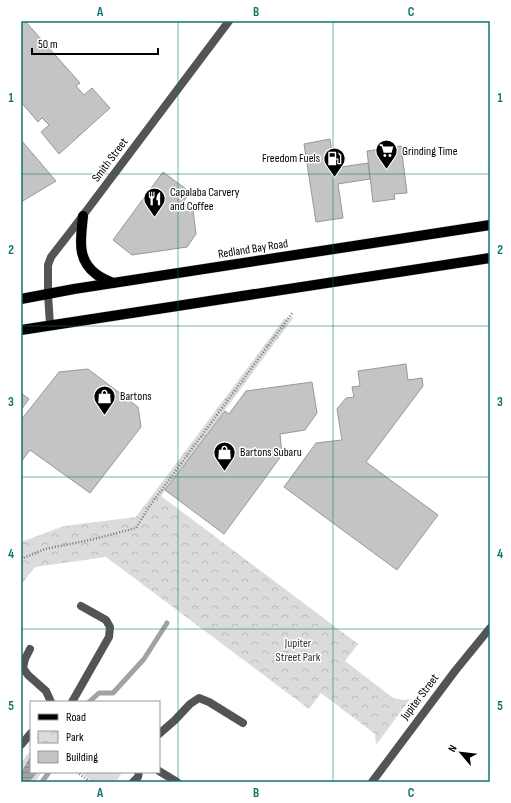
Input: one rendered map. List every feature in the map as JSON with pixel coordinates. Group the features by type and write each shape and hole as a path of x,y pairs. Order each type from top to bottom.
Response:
{"main road":[{"path":"83,216 81,249 83,259 89,268 97,275 113,283"},
{"name":"Redland Bay Road","path":"21,298 490,225"},
{"path":"21,330 490,258"}],"street":[{"name":"Smith Street","path":"50,325 48,265 51,257 229,21"},
{"path":"73,701 109,637 110,626 106,620 81,606"},
{"name":"Jupiter Street","path":"372,782 455,671 490,628"},
{"path":"30,650 23,668 28,675 46,691 51,701"},
{"path":"160,733 176,720 190,704 199,698 209,702 243,723"},
{"path":"21,745 30,734"},
{"path":"160,772 177,782"},
{"path":"133,782 138,777 139,773"}],"path":[{"path":"21,559 45,549 90,540 136,528 149,506 293,312"},
{"path":"78,773 90,782"}],"green space":[{"name":"Jupiter Street Park","path":"294,317 161,496 358,644 345,661 393,698 404,700 410,699 376,745 375,734 321,693 309,709 106,557 35,567 21,585 21,542 64,526 136,517 284,319"},
{"path":"30,751 30,773 41,773 35,782 21,782 21,763"},
{"path":"81,773 121,773 116,782 93,782"}],"shaded area":[{"path":"30,757 30,773 37,773 29,782 21,782 22,771"}],"building":[{"path":"21,21 25,21 80,83 76,86 84,95 92,88 110,108 59,154 41,132 49,125 42,118 38,122 21,102"},
{"path":"330,139 334,168 368,163 370,179 338,184 343,218 316,222 304,144"},
{"path":"21,140 56,181 21,202"},
{"name":"Grinding Time","path":"401,146 407,193 394,194 395,199 373,202 367,151"},
{"path":"163,172 190,192 183,202 193,210 196,234 187,247 132,255 113,240"},
{"path":"406,364 408,380 422,378 423,386 366,462 438,515 397,570 284,487 316,443 342,440 337,409 346,398 354,397 352,387 360,386 358,371"},
{"path":"88,369 138,407 141,427 90,493 30,450 21,462 21,420 59,372"},
{"name":"Bartons Subaru","path":"312,382 317,413 305,430 280,434 282,455 224,534 165,490 225,411 229,414 246,391"},
{"path":"21,393 29,399 21,410"}],"waterway":[{"path":"90,701 99,693 113,693 144,659 167,623"},
{"path":"42,782 48,773"}],"place":[{"name":"Grinding Time","path":"387,170"},
{"name":"Freedom Fuels","path":"335,178"},
{"name":"Capalaba Carvery and Coffee","path":"155,218"},
{"name":"Bartons","path":"104,416"},
{"name":"Bartons Subaru","path":"224,472"}]}
